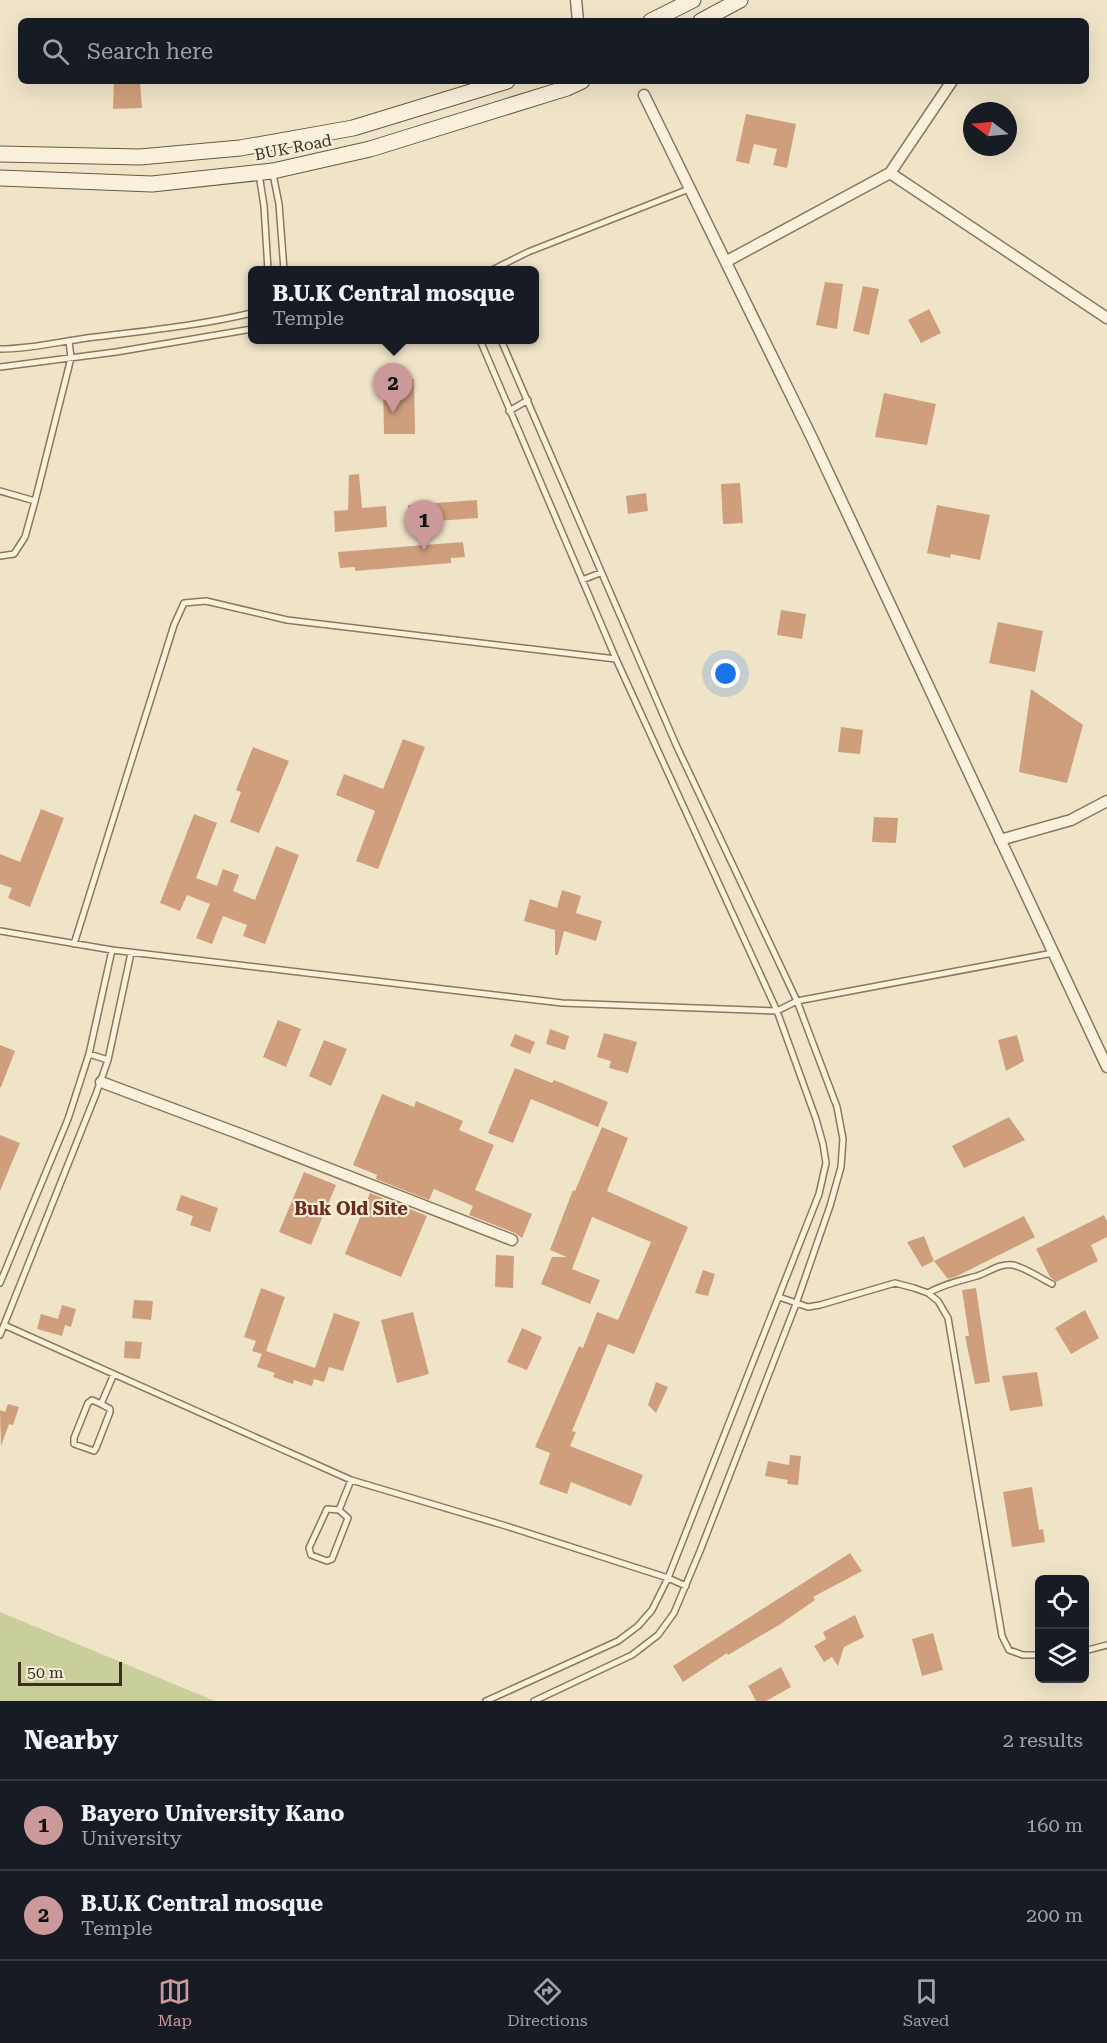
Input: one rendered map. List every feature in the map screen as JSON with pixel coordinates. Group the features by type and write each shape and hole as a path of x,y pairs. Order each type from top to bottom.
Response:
{"main road":[{"path":"657,18 693,0"},
{"path":"707,18 740,0"},
{"name":"BUK Road","path":"0,154 140,157 240,148 353,128 497,84"},
{"name":"BUK Road","path":"0,178 152,184 266,172 370,149 576,84"}],"street":[{"path":"576,0 578,18"},
{"path":"727,261 890,173 950,84"},
{"path":"644,95 727,261 912,648 1107,1067"},
{"path":"890,173 1107,318"},
{"path":"1000,840 1071,820 1107,801"},
{"path":"100,1082 512,1240"}],"lane":[{"path":"266,172 264,206 268,266"},
{"path":"266,172 279,204 284,266"},
{"path":"500,266 528,252 689,189"},
{"path":"0,349 21,349 207,323 248,313"},
{"path":"0,367 116,352 248,330"},
{"path":"0,556 14,554 24,537 70,358 69,341"},
{"path":"482,344 616,658 777,1011 816,1119 826,1163 819,1194 779,1297 668,1578 652,1610 638,1626 618,1641 486,1701"},
{"path":"503,344 600,573 677,747 797,1001 837,1107 843,1139 841,1167 830,1206 796,1304 674,1613 658,1635 632,1655 534,1701"},
{"path":"509,411 528,400"},
{"path":"0,490 35,501"},
{"path":"582,580 600,573"},
{"path":"74,944 174,625 184,603 206,601 287,620 616,658"},
{"path":"0,931 112,950 562,1004 777,1011 797,1001 1053,953"},
{"path":"0,1283 68,1119 89,1054 112,950"},
{"path":"0,1335 108,1060 131,952"},
{"path":"89,1054 108,1060"},
{"path":"928,1293 943,1284 979,1275 1002,1265 1018,1266 1052,1284"},
{"path":"779,1297 808,1307 895,1283 928,1293 938,1301 948,1318 1002,1636 1010,1650 1023,1656 1035,1655"},
{"path":"4,1325 351,1480 506,1526 668,1578 686,1586"},
{"path":"101,1404 114,1374"},
{"path":"92,1400 101,1404 110,1409 110,1412 94,1451 74,1444 74,1438 88,1403 92,1400"},
{"path":"339,1510 351,1480"},
{"path":"327,1509 339,1510 348,1518 332,1559 327,1561 311,1555 309,1548 327,1509"},
{"path":"1089,1650 1107,1645"}],"green space":[{"path":"0,1612 215,1701 0,1701"}],"building":[{"path":"114,84 140,84 142,108 113,109"},
{"path":"746,114 796,124 787,168 773,165 777,149 754,144 749,164 736,161"},
{"path":"825,282 843,284 837,329 816,325"},
{"path":"863,286 879,289 869,335 853,331"},
{"path":"929,309 941,333 921,343 908,320"},
{"path":"414,379 415,434 384,434 383,380"},
{"path":"884,393 936,404 927,445 875,437"},
{"path":"359,474 362,508 386,506 387,527 335,532 334,511 348,510 349,475"},
{"path":"740,483 743,523 723,524 721,484"},
{"path":"646,493 648,511 628,514 626,496"},
{"path":"477,500 478,518 409,523 408,505"},
{"path":"937,505 990,515 980,560 951,554 950,558 927,553"},
{"path":"463,542 465,557 451,558 451,563 355,571 355,567 340,568 338,552"},
{"path":"781,610 806,614 802,639 777,635"},
{"path":"998,622 1043,631 1035,672 989,663"},
{"path":"1031,689 1083,725 1067,783 1019,772"},
{"path":"841,727 863,730 860,754 838,752"},
{"path":"403,739 425,747 378,869 356,861 375,811 336,795 344,774 383,789"},
{"path":"253,747 289,761 259,833 230,822 241,792 236,790"},
{"path":"41,809 64,818 30,907 8,898 12,888 0,884 0,854 20,862"},
{"path":"194,814 217,823 196,878 217,886 223,869 239,875 233,891 255,900 276,846 299,855 265,944 243,936 247,925 223,916 212,944 196,938 210,904 187,895 180,911 160,903"},
{"path":"874,817 898,818 896,843 872,842"},
{"path":"562,890 581,896 576,913 602,921 596,941 564,931 558,955 555,955 555,930 524,921 530,899 557,908"},
{"path":"278,1020 301,1029 286,1067 263,1057"},
{"path":"550,1029 569,1036 565,1050 546,1044"},
{"path":"604,1033 637,1042 628,1073 609,1068 611,1061 597,1057"},
{"path":"515,1034 535,1042 530,1054 510,1046"},
{"path":"1017,1035 1024,1061 1006,1071 998,1040"},
{"path":"324,1040 347,1049 331,1086 309,1076"},
{"path":"0,1045 15,1051 1,1087 0,1087"},
{"path":"515,1068 552,1083 554,1080 608,1102 598,1127 531,1099 513,1143 488,1133"},
{"path":"382,1094 414,1107 416,1101 463,1121 459,1130 494,1145 475,1190 532,1214 522,1238 515,1233 469,1215 473,1206 434,1189 429,1200 376,1179 377,1175 353,1165"},
{"path":"1009,1117 1025,1140 964,1168 952,1146"},
{"path":"602,1127 628,1138 607,1191 688,1227 634,1354 608,1344 572,1431 576,1432 570,1446 643,1475 631,1506 571,1482 567,1494 539,1484 550,1453 535,1447 579,1346 583,1348 597,1312 618,1320 651,1242 592,1217 572,1269 600,1280 590,1304 541,1284 552,1257 567,1257 550,1250 573,1190 575,1191"},
{"path":"0,1135 20,1143 0,1191"},
{"path":"304,1172 336,1185 311,1245 279,1232"},
{"path":"370,1193 427,1216 401,1277 345,1254"},
{"path":"181,1195 218,1208 210,1232 190,1225 193,1216 176,1210"},
{"path":"1104,1215 1107,1221 1107,1237 1091,1245 1098,1261 1056,1282 1050,1277 1036,1249"},
{"path":"1024,1216 1035,1237 948,1279 934,1261"},
{"path":"924,1236 934,1261 922,1267 907,1242"},
{"path":"496,1255 514,1256 513,1288 495,1287"},
{"path":"703,1270 715,1274 708,1296 695,1293"},
{"path":"261,1288 285,1297 266,1351 315,1368 334,1313 360,1322 343,1371 329,1367 324,1382 314,1379 312,1386 294,1380 293,1384 273,1377 275,1373 257,1367 262,1354 252,1351 256,1341 244,1337"},
{"path":"976,1288 990,1382 975,1384 965,1336 969,1336 962,1290"},
{"path":"134,1300 153,1301 151,1320 132,1318"},
{"path":"62,1305 76,1309 71,1327 65,1325 62,1336 37,1329 41,1314 58,1319"},
{"path":"1085,1310 1099,1338 1071,1354 1055,1328"},
{"path":"413,1312 429,1374 397,1383 381,1320"},
{"path":"522,1328 542,1337 527,1370 507,1362"},
{"path":"125,1341 142,1342 140,1359 124,1358"},
{"path":"1037,1372 1043,1406 1010,1411 1002,1376"},
{"path":"656,1382 668,1387 656,1413 648,1405"},
{"path":"8,1404 19,1407 13,1425 9,1424 1,1446 0,1410 5,1412"},
{"path":"790,1455 801,1456 798,1485 787,1484 788,1480 765,1476 768,1461 789,1465"},
{"path":"1032,1487 1039,1530 1043,1529 1045,1542 1012,1547 1003,1492"},
{"path":"850,1553 862,1571 813,1597 815,1600 779,1625 728,1655 727,1653 683,1682 673,1666"},
{"path":"855,1615 864,1637 844,1647 838,1666 832,1657 824,1662 814,1646 826,1639 823,1632"},
{"path":"933,1633 943,1670 922,1676 912,1639"},
{"path":"781,1667 791,1687 766,1701 756,1701 748,1686"}],"place":[{"name":"B.U.K Central mosque","path":"393,413"},
{"name":"Bayero University Kano","path":"424,550"}],"district":[{"name":"Buk Old Site","path":"351,1209"}]}
